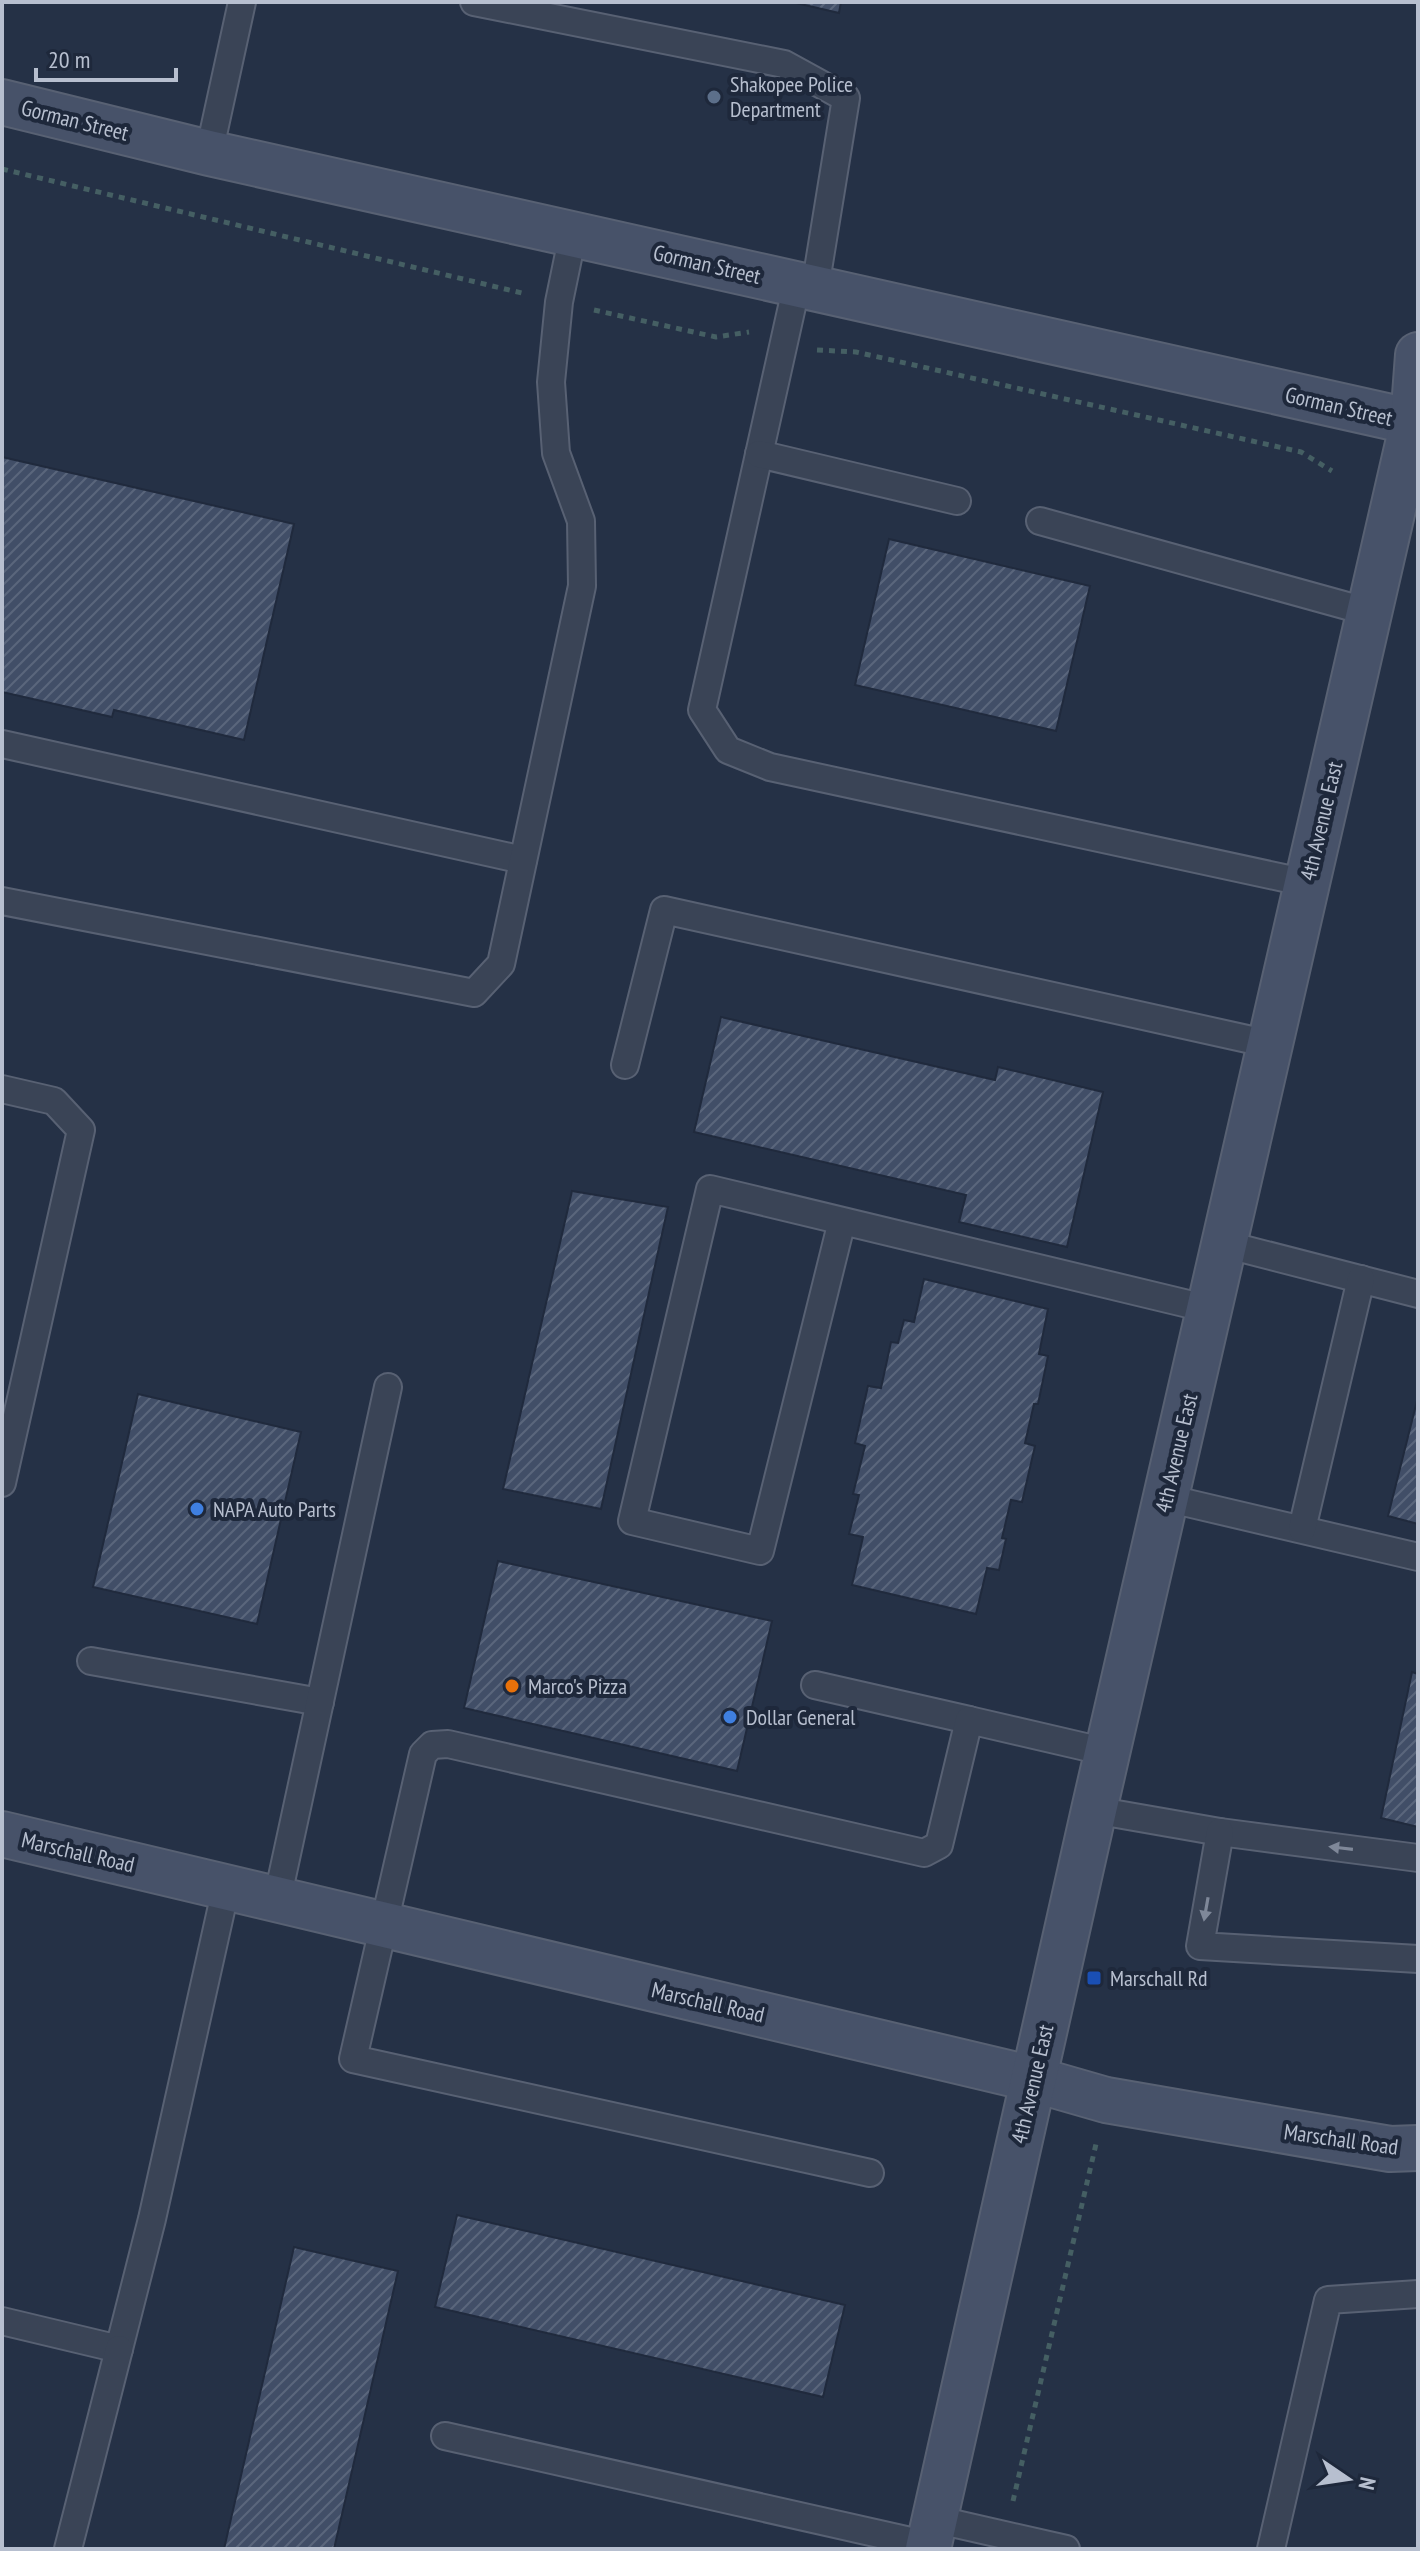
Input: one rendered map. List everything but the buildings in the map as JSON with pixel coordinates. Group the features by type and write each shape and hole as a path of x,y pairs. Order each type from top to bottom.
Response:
{"street":[{"name":"Gorman Street","path":"2,102 209,153 1413,422"},
{"name":"4th Avenue East","path":"930,2538 1413,422 1418,355"},
{"name":"Marschall Road","path":"2,1834 1033,2079 1106,2100 1390,2149 1418,2148"}],"lane":[{"path":"209,153 242,2"},
{"path":"474,2 784,64 846,98 806,286 786,334 702,710 728,750 770,767 1307,883"},
{"path":"2,901 474,993 501,964 582,586 581,521 556,453 551,382 559,302 573,234"},
{"path":"759,454 957,501"},
{"path":"1040,521 1369,612"},
{"path":"2,744 523,860"},
{"path":"625,1065 664,910 1270,1044"},
{"path":"2,1089 54,1101 81,1130 2,1483"},
{"path":"842,1221 760,1551 632,1521 710,1189 1209,1309"},
{"path":"1224,1244 1418,1294"},
{"path":"1302,1529 1361,1279"},
{"path":"277,1900 388,1387"},
{"path":"1166,1498 1418,1557"},
{"path":"91,1661 320,1702"},
{"path":"815,1685 1107,1752"},
{"path":"870,2173 353,2059 423,1754 432,1745 448,1744 924,1853 939,1845 969,1720"},
{"path":"1094,1810 1220,1832 1418,1858"},
{"path":"1220,1832 1200,1946 1418,1959"},
{"path":"68,2549 176,2113 226,1888"},
{"path":"1271,2549 1328,2300 1418,2294"},
{"path":"2,2321 119,2349"},
{"path":"445,2436 930,2538 1005,2535 1066,2549"}],"path":[{"path":"2,169 716,337 764,329 797,336 817,350 856,352 1301,452 1332,471"},
{"path":"1005,2535 1106,2100"}],"place":[{"name":"Shakopee Police Department","path":"714,97"},
{"name":"NAPA Auto Parts","path":"197,1509"},
{"name":"Marco's Pizza","path":"512,1686"},
{"name":"Dollar General","path":"730,1717"},
{"name":"Marschall Rd","path":"1094,1978"}]}
